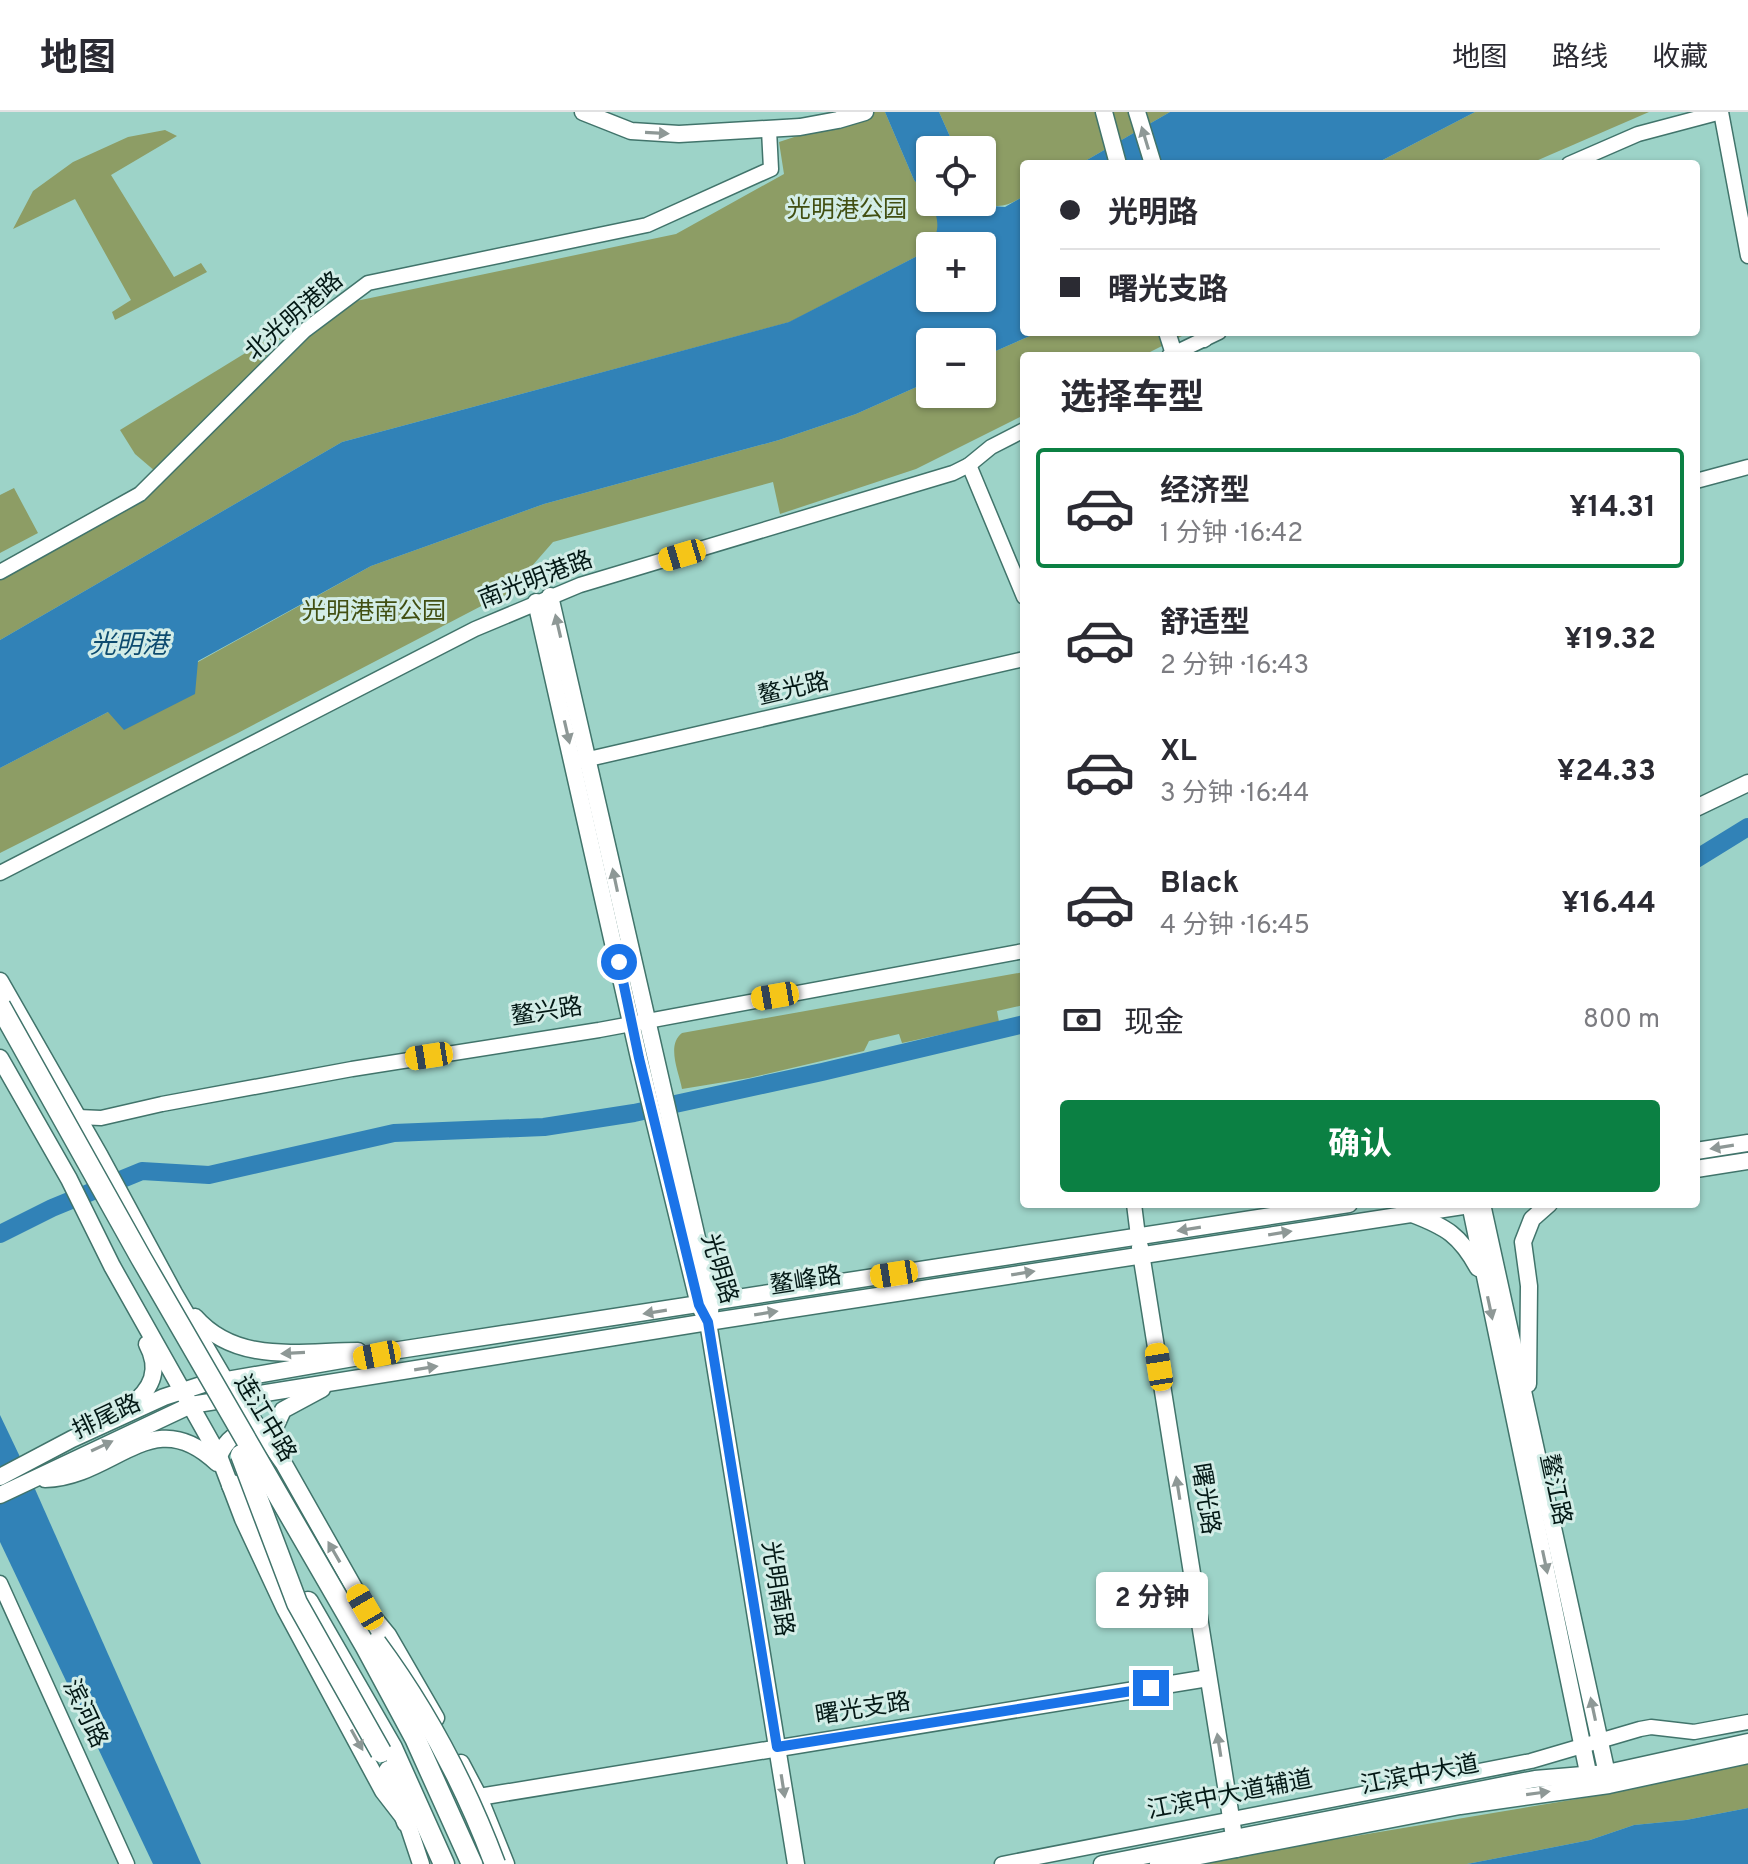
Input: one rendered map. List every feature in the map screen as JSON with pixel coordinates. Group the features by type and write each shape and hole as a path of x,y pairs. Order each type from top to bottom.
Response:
{"highway":[{"name":"连江中路","path":"0,1006 415,1738 472,1864"},
{"name":"连江中路","path":"0,1030 404,1744 458,1864"},
{"path":"241,1455 297,1603 381,1752 407,1822"},
{"path":"225,1470 261,1521 392,1748 444,1864"},
{"path":"335,1594 365,1628 422,1710 466,1791 495,1864"},
{"path":"365,1607 376,1640 457,1796 485,1864"}],"main road":[{"path":"583,112 631,131 699,134 822,124 865,112"},
{"path":"1104,112 1117,160"},
{"path":"1137,112 1152,160"},
{"name":"光明路","path":"543,599 708,1322"},
{"path":"1700,795 1748,773"},
{"path":"1700,806 1748,783"},
{"path":"0,981 225,1380 284,1464 365,1607 388,1635 416,1680 479,1797 506,1864"},
{"path":"0,1058 69,1179 112,1266 225,1470 243,1519 285,1609 383,1791 407,1822 421,1864"},
{"path":"1700,1150 1748,1143"},
{"path":"1700,1168 1748,1161"},
{"name":"鳌峰路","path":"204,1384 399,1350 1323,1208"},
{"name":"鳌峰路","path":"238,1397 1446,1208"},
{"name":"鳌江路","path":"1471,1208 1484,1278 1592,1744 1608,1779"},
{"name":"鳌江路","path":"1480,1208 1528,1409 1592,1744 1590,1780"},
{"path":"1528,1409 1529,1286 1523,1242 1532,1219 1544,1208"},
{"path":"1410,1214 1438,1224 1457,1236 1484,1278"},
{"name":"曙光路","path":"1138,1236 1235,1843"},
{"path":"72,1439 132,1405 143,1394 154,1371 155,1361 123,1297 112,1266"},
{"path":"174,1293 215,1336 258,1352 399,1350"},
{"name":"光明南路","path":"708,1322 796,1864"},
{"path":"284,1464 273,1432 283,1410 337,1382"},
{"name":"排尾路","path":"0,1495 72,1439 182,1389 204,1384"},
{"name":"排尾路","path":"0,1477 28,1472 191,1405 238,1397"},
{"path":"225,1470 225,1443 237,1434 251,1432 262,1436"},
{"path":"28,1472 53,1479 77,1474 161,1437 192,1443 225,1470"},
{"name":"曙光支路","path":"479,1797 1208,1678"},
{"name":"江滨中大道","path":"1608,1779 1748,1742"},
{"name":"江滨中大道","path":"1102,1864 1235,1843 1535,1779 1608,1779 1748,1755"},
{"name":"江滨中大道","path":"1158,1864 1235,1843"}],"street":[{"path":"1578,160 1638,134 1721,112 1748,256"},
{"name":"北光明港路","path":"0,572 140,494 304,331 368,283 647,225 771,169 769,130"},
{"path":"1177,352 1205,336"},
{"name":"南光明港路","path":"0,873 454,639 543,599 953,473 1020,432"},
{"path":"969,465 1020,587"},
{"path":"1700,480 1748,467"},
{"name":"鳌光路","path":"581,761 1020,660"},
{"name":"鳌兴路","path":"78,1117 101,1118 352,1069 1020,952"},
{"name":"曙光路","path":"1134,1208 1138,1236"},
{"name":"滨河路","path":"0,1583 127,1864"},
{"name":"江滨中大道辅道","path":"1002,1864 1531,1761 1651,1727 1694,1732 1748,1722"}],"green space":[{"name":"光明港公园","path":"870,112 885,112 916,182 916,216 937,216 937,232 916,232 916,257 790,322 342,442 0,640 0,577 145,496 314,328 356,301 676,234 784,174 779,142"},
{"name":"光明港公园","path":"939,112 1170,112 1087,160 1020,160 1020,198 996,206 996,136 950,136"},
{"path":"1475,112 1649,112 1538,160 1383,160"},
{"path":"165,130 177,136 111,175 174,277 201,263 207,272 115,320 112,312 131,300 75,199 13,229 33,191 73,162 128,137"},
{"name":"光明港南公园","path":"1030,336 1182,336 1150,352 1020,352 1020,417 916,469 780,514 773,482 553,542 532,566 531,584 489,602 0,853 0,768 108,712 371,566 544,504 779,440 856,414 916,387 916,408 996,408 996,351"},
{"path":"281,338 238,390 156,472 135,454 120,430 268,339"},
{"path":"14,488 38,533 0,553 0,495"},
{"path":"1020,973 1020,1006 997,1011 999,1022 902,1043 899,1034 869,1041 864,1051 749,1078 682,1089 674,1052 677,1038 682,1033"},
{"path":"1748,1764 1748,1808 1686,1820 1634,1825 1590,1840 1467,1864 1188,1864 1619,1792"}],"water":[{"path":"885,112 939,112 950,136 916,136 916,182"},
{"path":"1170,112 1475,112 1383,160 1087,160"},
{"name":"光明港","path":"1020,198 1020,336 1030,336 996,351 996,328 916,328 916,387 856,414 779,440 544,504 371,566 198,661 195,694 124,730 108,712 0,768 0,640 342,442 789,322 916,257 916,312 996,312 996,232 936,232 936,216 996,216 996,206 1005,207"},
{"path":"0,1415 201,1864 153,1864 0,1542"},
{"path":"1748,1808 1748,1864 1467,1864 1590,1840 1634,1825 1686,1820"}],"waterway":[{"path":"1700,857 1748,827"},
{"path":"0,1234 52,1208 142,1171 209,1175 394,1133 544,1127 634,1113 1020,1025"}],"route":[{"path":"619,962 699,1305 708,1322 777,1747 1151,1688"}]}
